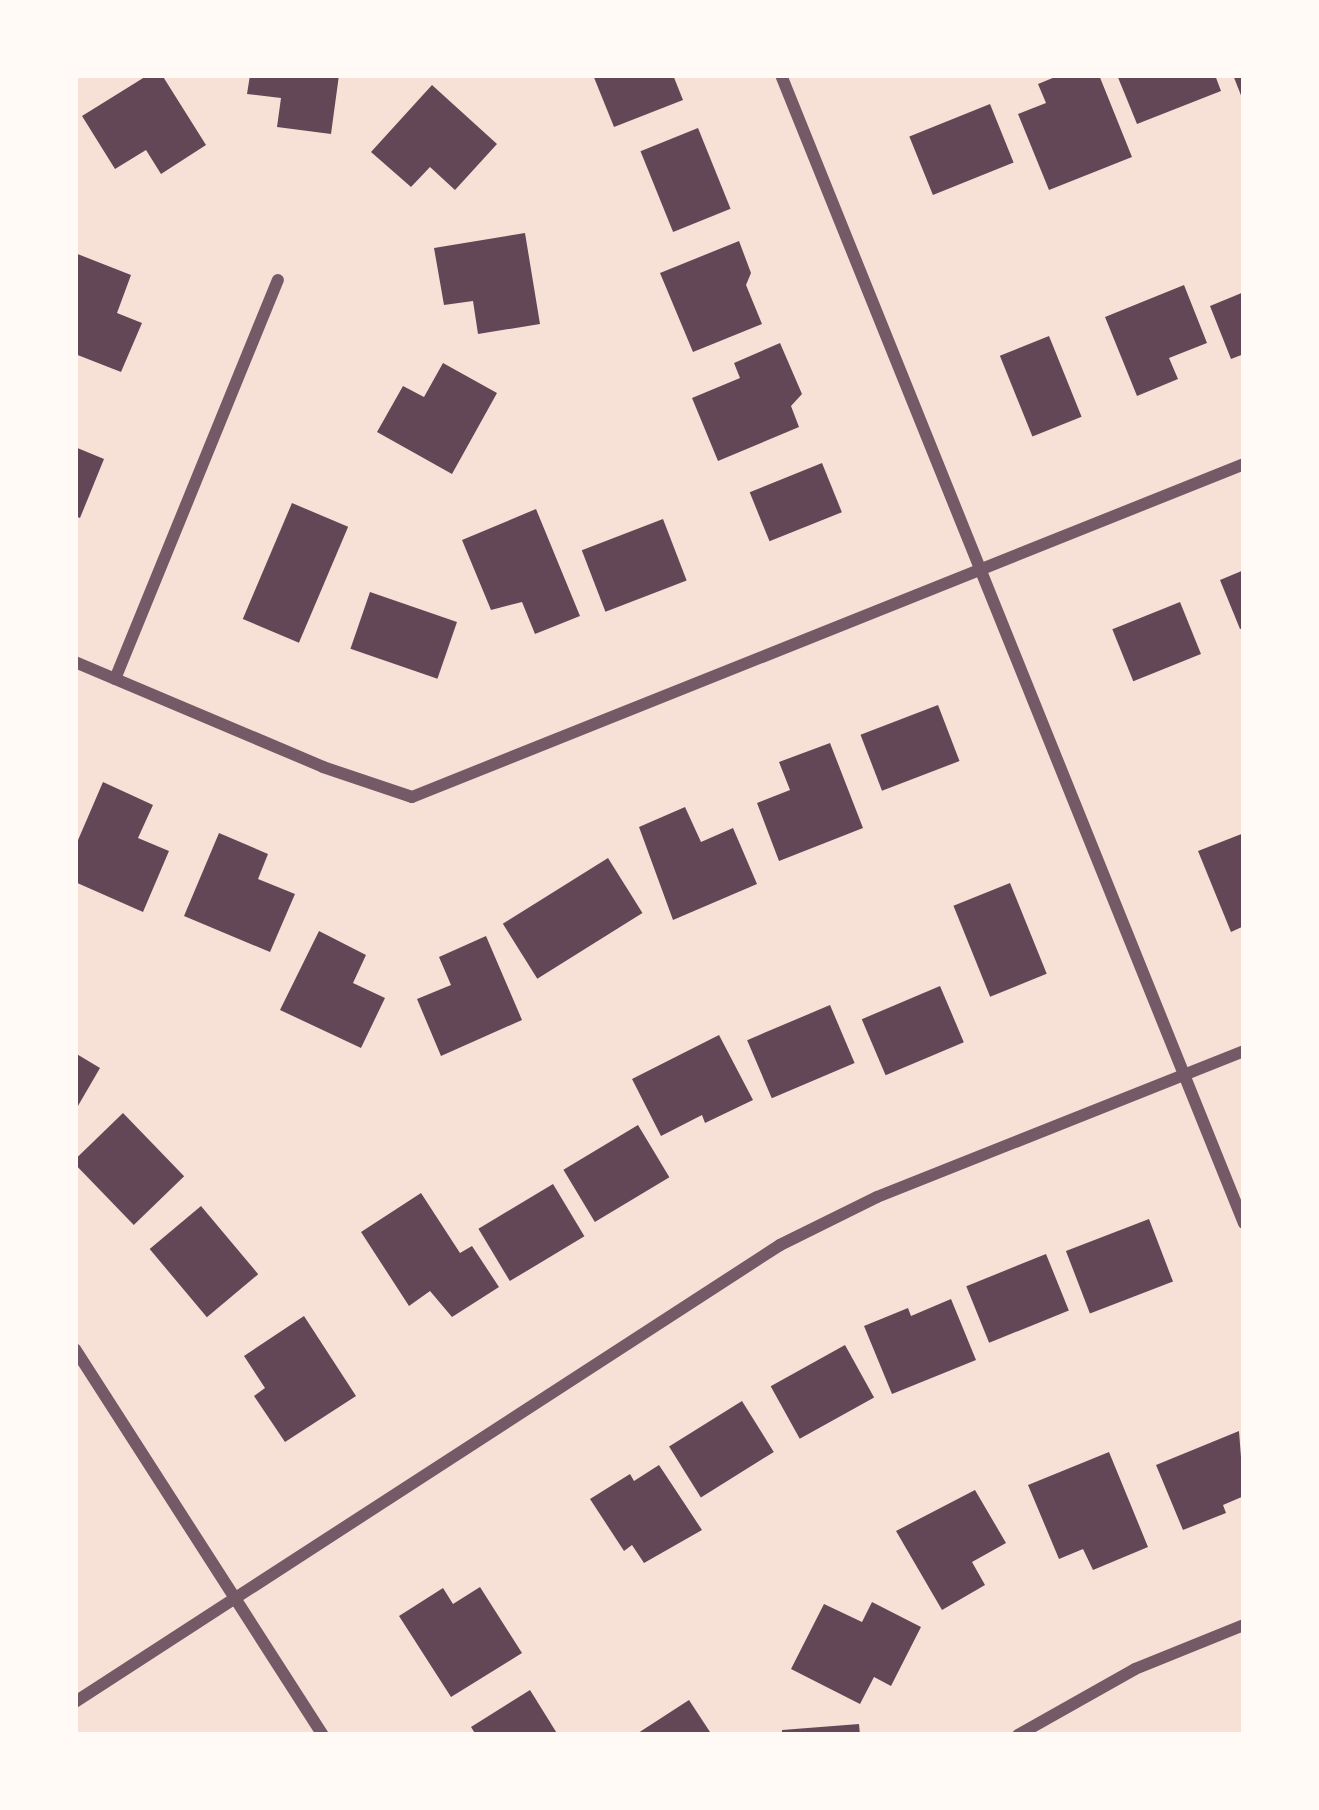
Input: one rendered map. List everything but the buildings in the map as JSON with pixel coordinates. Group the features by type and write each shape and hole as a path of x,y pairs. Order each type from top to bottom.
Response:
{"street":[{"path":"781,75 1244,1223"},
{"path":"115,679 278,280"},
{"path":"75,662 322,767 412,797 1244,464"},
{"path":"75,1702 780,1245 878,1197 1244,1051"},
{"path":"75,1348 323,1735"},
{"path":"1018,1735 1135,1670 1244,1625"}]}
